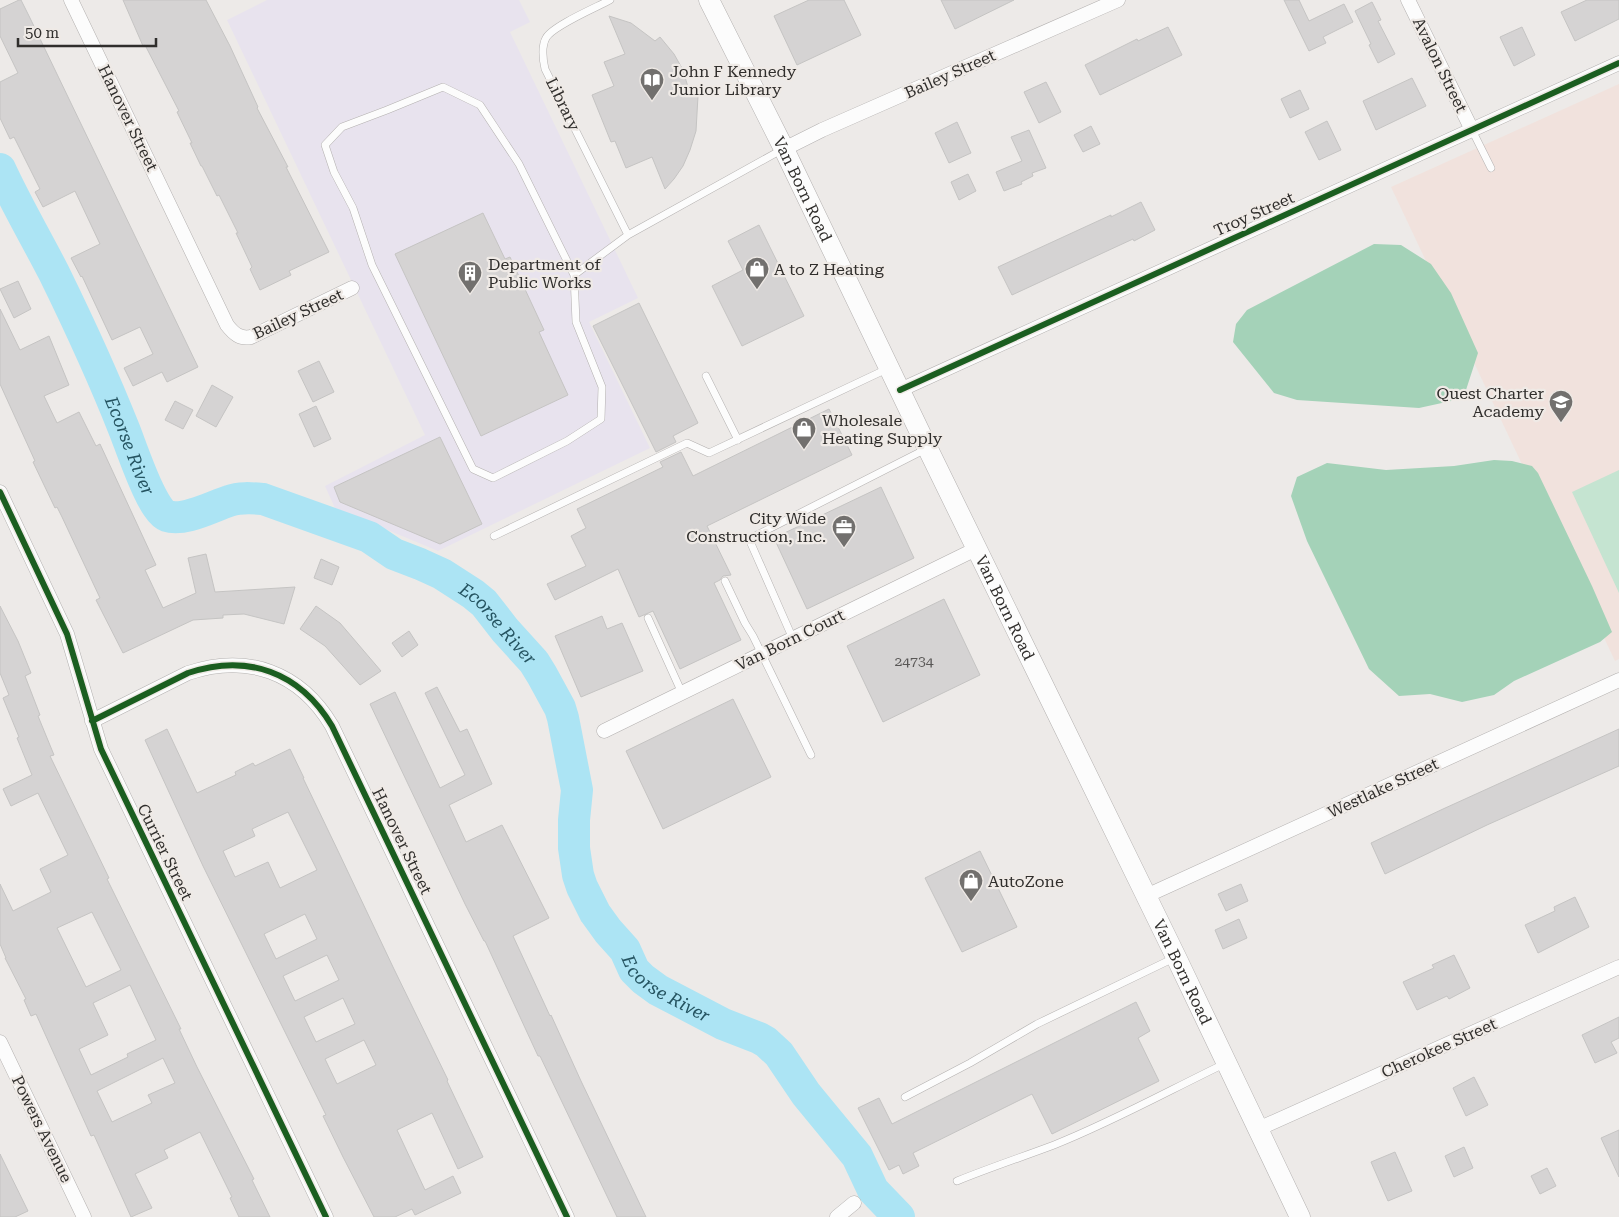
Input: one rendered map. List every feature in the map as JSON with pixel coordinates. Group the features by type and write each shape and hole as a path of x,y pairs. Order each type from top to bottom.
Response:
{"main road":[{"name":"Van Born Road","path":"709,0 784,149 1300,1217"}],"street":[{"name":"Hanover Street","path":"71,0 184,236"},
{"name":"Bailey Street","path":"784,149 822,130 1118,0"},
{"name":"Avalon Street","path":"1408,0 1472,130"},
{"name":"Troy Street","path":"900,390 1619,63"},
{"name":"Bailey Street","path":"184,236 227,325 233,333 245,338 258,334 352,288"},
{"name":"Currier Street","path":"0,492 67,634 101,749 326,1217"},
{"name":"Van Born Court","path":"604,731 976,549"},
{"name":"Hanover Street","path":"92,721 188,673 202,668 222,665 251,666 275,673 296,685 315,702 324,713 336,735 567,1217"},
{"name":"Westlake Street","path":"1146,896 1619,680"},
{"name":"Cherokee Street","path":"1258,1130 1619,967"},
{"name":"Powers Avenue","path":"0,1042 84,1217"},
{"path":"837,1217 854,1203"}],"lane":[{"name":"Library","path":"610,0 558,27 546,38 543,57 545,69 628,235"},
{"path":"442,87 480,105 519,164 574,275 576,322 602,387 601,418 567,441 494,478 473,470 372,265 353,208 334,172 325,145 342,127 442,87"},
{"path":"1472,130 1491,168"},
{"path":"574,275 628,235 784,149"},
{"path":"494,536 687,443 708,453 889,368"},
{"path":"706,376 738,440"},
{"path":"793,639 749,539 928,448"},
{"path":"725,581 744,623 753,636 811,755"},
{"path":"648,618 682,693"},
{"path":"905,1097 1038,1024 1176,957"},
{"path":"957,1181 1055,1145 1227,1063"}],"shaded area":[{"path":"267,0 519,0 530,22 510,32 638,298 589,322 650,448 438,551 335,508 325,486 425,435 227,20"},
{"name":"Quest Charter Academy","path":"1619,84 1619,659 1615,661 1391,187"}],"green space":[{"path":"1374,244 1401,245 1431,264 1451,293 1478,353 1466,390 1451,401 1419,408 1297,400 1274,393 1233,342 1236,324 1247,310"},
{"path":"1494,460 1512,461 1532,466 1538,473 1612,632 1600,642 1514,681 1494,695 1462,702 1430,694 1399,696 1369,669 1307,541 1291,496 1297,477 1327,463 1386,470 1454,466"},
{"path":"1619,470 1619,593 1572,492"}],"building":[{"path":"21,0 30,18 198,367 167,382 162,372 133,386 124,368 153,354 140,327 112,340 82,276 71,258 100,244 75,191 43,207 35,192 40,189 14,137 10,139 0,118 0,82 18,73 0,36 0,9"},
{"path":"123,0 206,0 230,46 257,108 329,252 289,271 291,275 260,290 250,269 252,267 236,233 238,233 219,195 217,196 201,166 177,112 179,111 145,45 143,46"},
{"path":"809,0 844,0 861,35 797,65 774,16"},
{"path":"941,0 1014,0 955,29"},
{"path":"1284,0 1299,0 1309,21 1344,4 1353,22 1323,37 1326,43 1309,51"},
{"path":"1587,0 1619,0 1619,19 1575,41 1561,12"},
{"path":"1372,2 1381,20 1378,21 1395,54 1378,63 1355,11"},
{"name":"John F Kennedy Junior Library","path":"609,16 631,23 655,41 660,37 674,54 683,70 690,94 698,96 696,131 690,150 683,166 665,189 652,157 626,168 615,141 611,142 592,95 614,86 604,62 625,54"},
{"path":"1168,27 1182,55 1100,95 1085,65 1137,39 1138,41"},
{"path":"1522,27 1535,55 1514,66 1500,37"},
{"path":"1412,78 1426,106 1376,130 1363,101"},
{"path":"1046,82 1061,112 1039,123 1024,92"},
{"path":"1300,90 1309,109 1290,118 1281,99"},
{"path":"1327,121 1341,150 1319,160 1305,132"},
{"path":"957,122 971,153 949,163 935,133"},
{"path":"1091,126 1100,144 1083,152 1074,135"},
{"path":"1029,130 1046,168 1032,173 1033,176 1021,182 1022,184 1004,191 996,172 1022,161 1011,137"},
{"path":"968,174 976,191 959,200 951,182"},
{"path":"1141,202 1155,230 1012,295 998,267"},
{"name":"Department of Public Works","path":"483,213 505,259 510,257 544,330 539,332 568,395 481,436 395,254"},
{"path":"759,225 804,316 742,346 712,286 743,270 728,241"},
{"path":"18,281 31,309 14,318 0,289"},
{"path":"639,303 698,423 673,436 676,442 656,452 593,326"},
{"path":"0,309 20,350 49,336 69,385 44,396 57,423 79,412 96,446 100,444 156,565 145,570 163,608 196,593 188,558 206,554 215,592 295,587 284,624 244,614 223,615 223,618 193,620 123,653 96,600 100,598 62,517 57,507 55,508 33,462 35,461 0,384"},
{"path":"319,361 334,392 313,402 298,371"},
{"path":"212,385 233,397 216,427 196,416"},
{"path":"175,401 193,410 183,429 165,420"},
{"path":"316,406 331,439 314,447 299,414"},
{"path":"829,409 852,455 707,526 731,575 723,576 714,583 741,640 680,669 653,611 639,617 618,569 555,600 547,584 586,566 571,536 586,528 577,509 663,467 660,462 681,452 693,476"},
{"path":"440,437 482,524 440,544 340,502 334,487"},
{"path":"881,487 914,558 807,609 774,538"},
{"path":"321,559 339,567 332,585 314,578"},
{"path":"944,599 980,675 883,722 847,646"},
{"path":"0,606 18,641 31,673 25,676 40,715 38,716 54,755 50,756 109,878 107,879 181,1029 179,1029 197,1067 254,1179 252,1180 270,1217 239,1217 230,1198 232,1197 200,1132 164,1150 168,1158 135,1174 152,1208 131,1217 94,1135 91,1136 36,1014 31,1016 24,1000 26,999 0,944 0,884 13,911 51,892 40,869 68,855 38,793 11,806 3,789 32,775 3,698 9,695 0,673","holes":["92,912 121,970 86,987 57,928","130,985 156,1040 127,1054 128,1057 91,1075 79,1049 108,1035 93,1003","163,1058 175,1083 148,1095 152,1103 112,1122 97,1091"]},
{"path":"316,606 340,623 381,671 360,685 325,646 300,629"},
{"path":"602,616 607,629 622,623 643,671 581,697 555,636"},
{"path":"409,631 418,645 402,657 392,643"},
{"path":"437,687 460,732 467,729 492,784 449,805 466,842 502,825 549,918 513,936 646,1217 617,1217 370,704 395,692 440,788 465,775 425,693"},
{"path":"733,699 771,777 663,829 626,751"},
{"path":"167,729 197,793 236,775 235,772 253,763 255,766 290,749 483,1157 458,1169 432,1113 397,1130 425,1190 453,1176 461,1193 415,1215 412,1209 395,1217 374,1217 323,1116 326,1115 203,866 145,740","holes":["288,812 317,870 280,888 268,862 235,877 223,851 255,836 252,829","305,914 317,939 276,959 264,934","327,955 339,980 295,1001 283,976","343,998 355,1024 316,1042 304,1017","364,1040 376,1065 337,1084 325,1059"]},
{"path":"1619,729 1619,766 1487,825 1385,874 1371,843"},
{"path":"980,851 1017,927 962,952 925,878"},
{"path":"1241,884 1248,901 1226,911 1218,894"},
{"path":"1575,897 1589,927 1538,953 1525,925 1555,911 1554,907"},
{"path":"1239,919 1247,938 1223,949 1215,930"},
{"path":"1454,955 1470,988 1449,999 1447,996 1417,1010 1403,982 1434,968 1432,965"},
{"path":"1136,1002 1150,1031 1138,1038 1159,1081 1052,1134 1032,1094 913,1153 919,1166 903,1174 899,1165 889,1170 858,1108 879,1098 892,1124"},
{"path":"1619,1017 1619,1038 1611,1042 1617,1053 1595,1063 1582,1035"},
{"path":"1474,1077 1488,1105 1466,1116 1453,1088"},
{"path":"1619,1130 1619,1177 1601,1138"},
{"path":"1464,1147 1473,1168 1454,1177 1445,1156"},
{"path":"1395,1152 1412,1191 1388,1201 1371,1162"},
{"path":"0,1154 28,1211 15,1217 0,1217"},
{"path":"1547,1168 1556,1186 1540,1194 1531,1176"}],"waterway":[{"name":"Ecorse River","path":"0,169 73,311 108,389 142,477 161,512 167,516 182,517 233,500 246,498 263,499 369,537 394,554 442,574 484,603 534,662 560,708 577,790 574,848 578,875 595,913 625,950 634,970 643,979 658,990 723,1024 759,1038 779,1054 806,1094 857,1156 873,1190 899,1217"}],"cycle path":[{"path":"900,390 1619,63"},
{"path":"0,492 67,634 101,749 326,1217"},
{"path":"92,721 188,673 210,667 231,665 251,667 270,672 288,680 319,707 332,726 567,1217"}],"place":[{"name":"John F Kennedy Junior Library","path":"652,101"},
{"name":"A to Z Heating","path":"757,290"},
{"name":"Department of Public Works","path":"470,294"},
{"name":"Quest Charter Academy","path":"1561,423"},
{"name":"Wholesale Heating Supply","path":"804,450"},
{"name":"City Wide Construction, Inc.","path":"844,548"},
{"name":"AutoZone","path":"971,902"}]}
